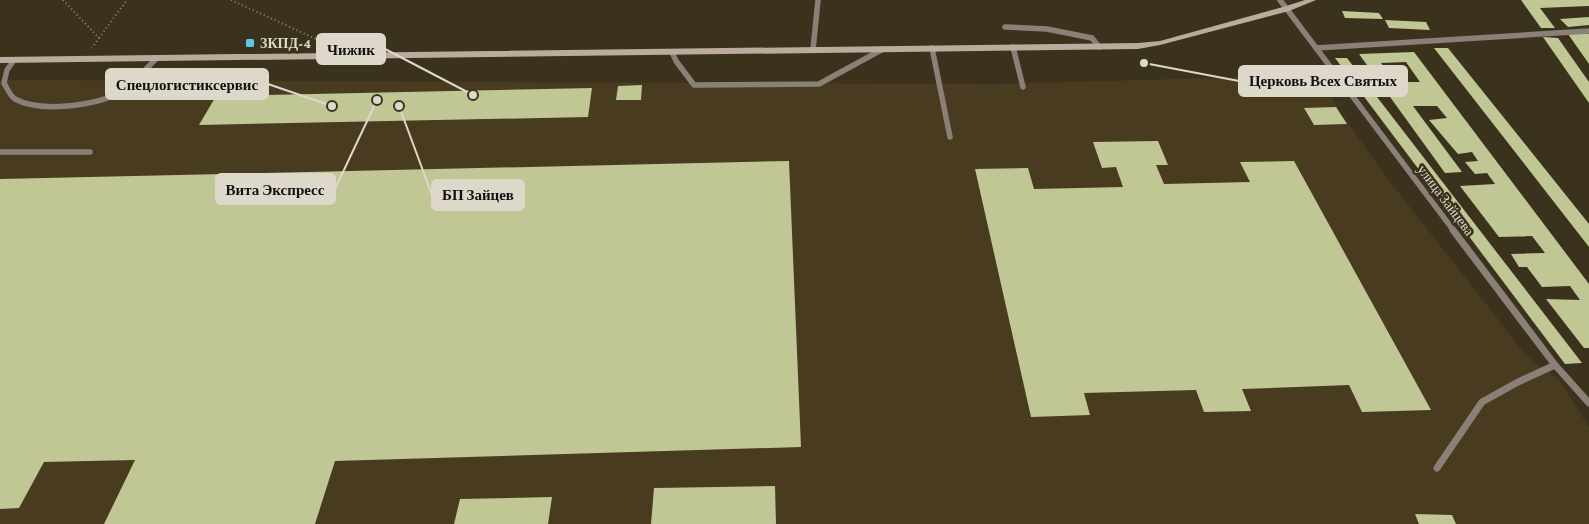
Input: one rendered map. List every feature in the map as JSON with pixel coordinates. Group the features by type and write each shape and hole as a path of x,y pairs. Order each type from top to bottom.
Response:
{"street":[{"path":"0,60 1138,46 1160,44 1312,0"}],"lane":[{"path":"813,50 818,0"},
{"name":"улица Зайцева","path":"1280,0 1555,365 1589,403"},
{"path":"1005,28 1046,29 1092,38 1098,47"},
{"path":"1316,48 1589,31"},
{"path":"1013,47 1023,87"},
{"path":"932,48 950,137"},
{"path":"672,52 676,61 694,85 819,84 883,49"},
{"path":"14,60 7,70 4,83 13,98 32,105 67,105 103,100 124,90 157,58"},
{"path":"0,152 90,152"},
{"path":"1437,468 1482,402 1518,382 1555,365"}],"path":[{"path":"63,0 99,38"},
{"path":"84,59 128,0"},
{"path":"231,0 329,45"}],"shaded area":[{"path":"1319,75 1340,112 1391,183 1526,355 1559,380 1589,427 1589,524 0,524 0,80 997,84"}],"building":[{"path":"1521,0 1589,0 1589,6 1540,8 1555,28 1541,28"},
{"path":"1342,11 1379,13 1383,19 1345,18"},
{"path":"1589,17 1589,25 1568,27 1560,19"},
{"path":"1385,20 1426,22 1430,30 1389,28"},
{"path":"1568,34 1589,34 1589,64"},
{"path":"1543,37 1558,38 1589,82 1589,103"},
{"path":"1434,48 1448,48 1589,224 1589,247"},
{"path":"1414,52 1589,284 1589,348 1584,348 1546,299 1580,300 1570,286 1542,287 1527,267 1519,267 1511,254 1545,253 1532,236 1499,237 1460,186 1495,184 1487,173 1475,174 1465,162 1478,161 1472,152 1458,154 1429,120 1447,118 1437,106 1413,106 1462,172 1445,173 1359,54","holes":["1406,62 1420,82 1396,82 1381,63"]},
{"path":"1335,58 1347,58 1582,363 1565,364"},
{"path":"642,85 641,100 616,100 618,86"},
{"path":"592,88 588,117 199,125 216,96"},
{"path":"1336,107 1347,124 1314,125 1304,108"},
{"path":"1158,141 1168,165 1156,165 1164,184 1250,182 1240,162 1294,161 1431,410 1362,412 1349,385 1242,389 1251,411 1204,412 1196,390 1084,393 1090,415 1031,417 975,169 1028,168 1034,189 1123,187 1116,167 1102,168 1093,142"},
{"path":"789,161 801,447 335,461 315,524 104,524 135,460 44,462 19,508 0,509 0,179"},
{"path":"775,486 776,524 651,524 654,488"},
{"path":"552,497 548,524 454,524 460,499"},
{"path":"1415,514 1452,515 1456,524 1419,524"}],"place":[{"name":"ЗКПД-4","path":"250,43"},
{"name":"Церковь Всех Святых","path":"1144,63"},
{"name":"Чижик","path":"473,95"},
{"name":"Вита Экспресс","path":"377,100"},
{"name":"Спецлогистиксервис","path":"332,106"},
{"name":"БП Зайцев","path":"399,106"}]}
